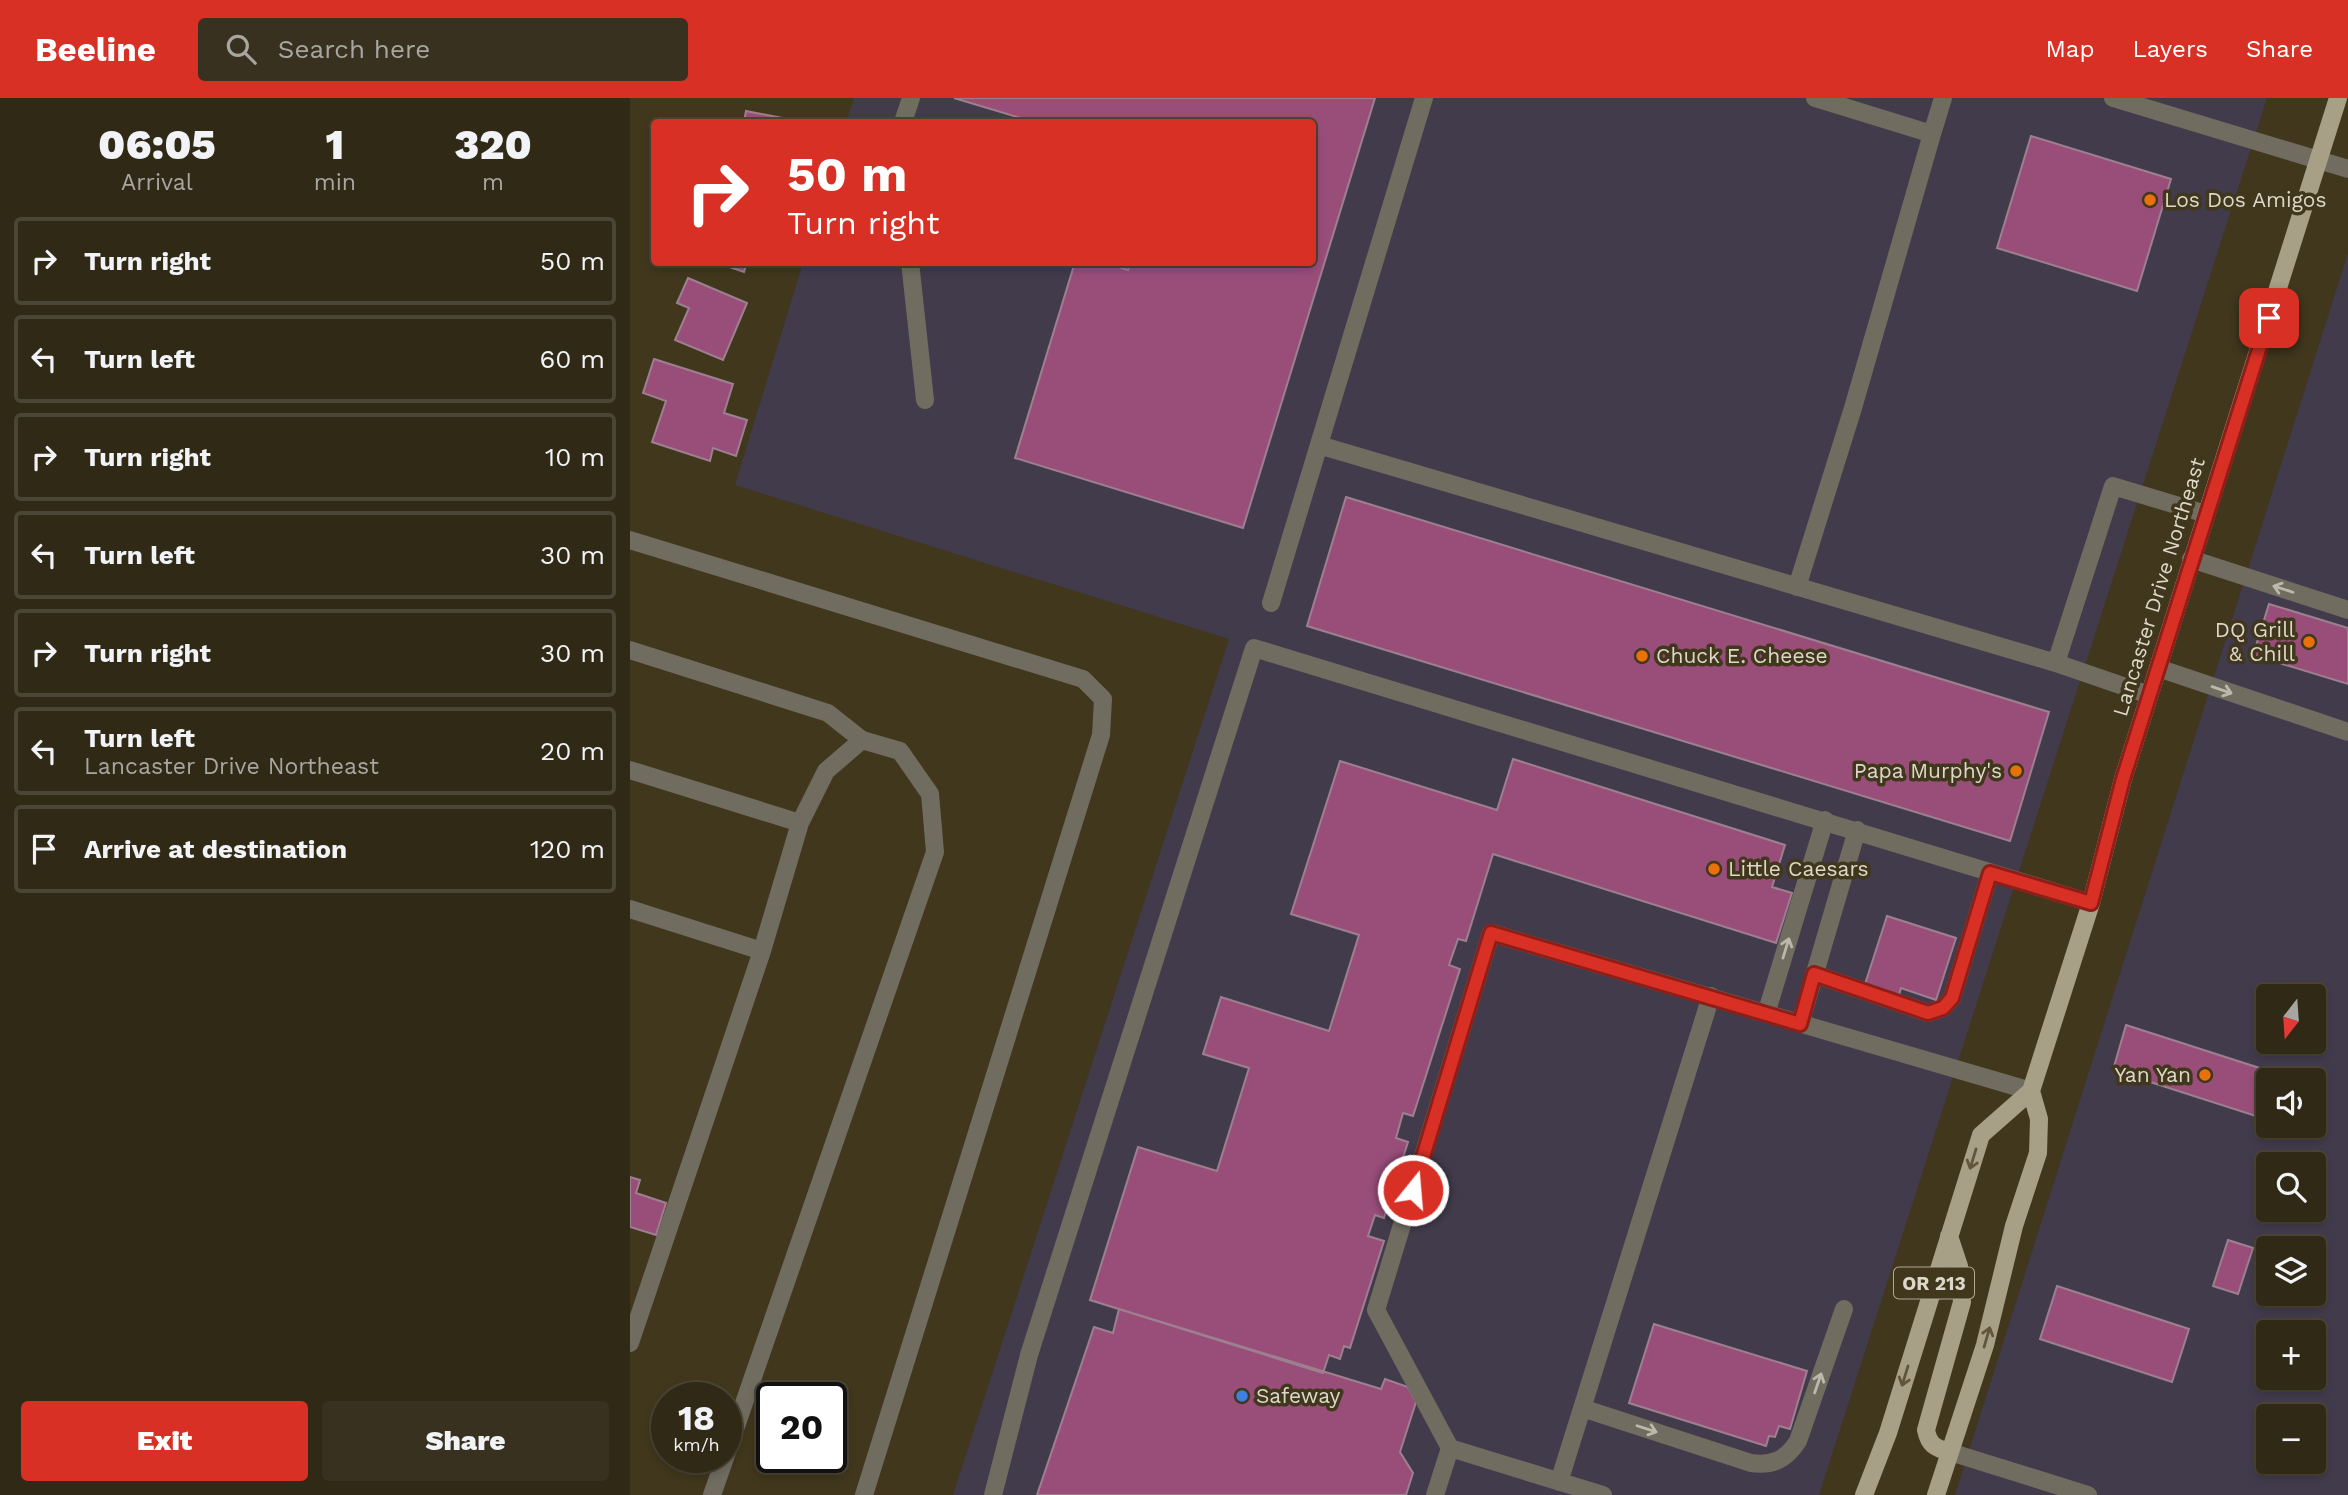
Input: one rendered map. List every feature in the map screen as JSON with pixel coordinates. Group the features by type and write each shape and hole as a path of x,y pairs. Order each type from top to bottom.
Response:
{"main road":[{"name":"Lancaster Drive Northeast","path":"2031,1091 2091,903 2123,779 2191,559 2338,98"},
{"name":"OR 213","path":"1864,1495 1888,1433 1981,1135 2031,1091 2039,1119 2038,1153 2014,1226 1985,1345 1936,1495"},
{"path":"1949,1236 1959,1266 1962,1302 1926,1430 1928,1440 1934,1447 1950,1452"}],"street":[{"path":"905,119 911,98"},
{"path":"1271,603 1424,98"},
{"path":"1815,98 1932,134"},
{"path":"1797,587 1853,408 1943,98"},
{"path":"2113,98 2348,169"},
{"path":"910,266 925,400"},
{"path":"1319,445 2056,663 2149,695"},
{"path":"2056,663 2113,485 2206,514"},
{"path":"630,540 1083,679 1103,699 1101,735 864,1495"},
{"path":"2191,559 2348,610"},
{"path":"993,1495 1029,1355 1254,648 2091,903"},
{"path":"630,650 828,713 862,740 900,751 930,794 935,852 742,1410"},
{"path":"2158,668 2348,732"},
{"path":"630,1343 762,951 800,823 827,771 862,740"},
{"path":"630,770 800,823"},
{"path":"1766,1014 1825,820"},
{"path":"1800,1024 1857,830"},
{"path":"1814,974 1928,1013 1943,1008 1952,998 1990,873"},
{"path":"630,909 762,951"},
{"path":"1603,1495 1450,1448 1376,1310 1491,933 2031,1091"},
{"path":"1559,1482 1711,996"},
{"path":"1582,1408 1751,1463 1773,1463 1792,1451 1798,1441 1844,1309"},
{"path":"1435,1495 1450,1448"},
{"path":"1950,1452 2088,1495"},
{"path":"712,1495 720,1473"}],"shaded area":[{"path":"854,98 2267,98 1819,1495 953,1495 1229,639 735,485 802,266 1316,266 1316,119 847,119"},
{"path":"2348,253 2348,1495 1955,1495"}],"building":[{"path":"954,98 1375,98 1243,528 1015,458 1074,266 1116,266 1128,270 1130,266 1316,266 1316,119 1024,119"},
{"path":"746,111 787,119 745,119"},
{"path":"2031,136 2171,179 2137,291 1997,248"},
{"path":"727,266 746,266 744,272"},
{"path":"688,278 747,303 723,360 675,340 689,308 677,303"},
{"path":"654,359 733,384 724,413 747,420 736,456 713,448 710,461 652,442 666,401 643,393"},
{"path":"1346,497 2049,712 2010,841 1307,626"},
{"path":"2269,604 2348,628 2348,684 2253,655"},
{"path":"1513,759 1785,845 1772,887 1792,893 1776,943 1493,854 1466,941 1458,939 1449,965 1460,969 1413,1116 1403,1113 1396,1138 1408,1142 1384,1218 1375,1215 1368,1236 1384,1241 1350,1348 1344,1346 1340,1359 1329,1355 1323,1373 1090,1300 1138,1147 1217,1171 1249,1068 1203,1054 1221,997 1329,1031 1359,935 1291,914 1340,761 1497,810"},
{"path":"1887,916 1956,938 1936,1000 1901,988 1899,995 1865,984"},
{"name":"Yan Yan","path":"2126,1025 2260,1068 2256,1068 2256,1116 2113,1070"},
{"path":"630,1177 640,1180 636,1193 666,1203 656,1235 630,1227"},
{"path":"2228,1240 2253,1248 2238,1294 2213,1286"},
{"path":"2057,1286 2189,1329 2172,1382 2040,1339"},
{"name":"Safeway","path":"1119,1309 1381,1389 1385,1379 1408,1387 1416,1402 1400,1452 1413,1473 1406,1495 1037,1495 1094,1327 1113,1333"},
{"path":"1654,1324 1807,1371 1790,1429 1779,1426 1775,1437 1769,1436 1766,1446 1629,1403"}],"place":[{"name":"Los Dos Amigos","path":"2150,200"},
{"name":"DQ Grill & Chill","path":"2309,642"},
{"name":"Chuck E. Cheese","path":"1642,656"},
{"name":"Papa Murphy's","path":"2016,771"},
{"name":"Little Caesars","path":"1714,869"},
{"name":"Yan Yan","path":"2205,1075"},
{"name":"Safeway","path":"1242,1396"}],"route":[{"path":"1413,1190 1491,933 1800,1024 1814,974 1928,1013 1943,1008 1952,998 1990,873 2091,903 2123,779 2269,318"}]}
